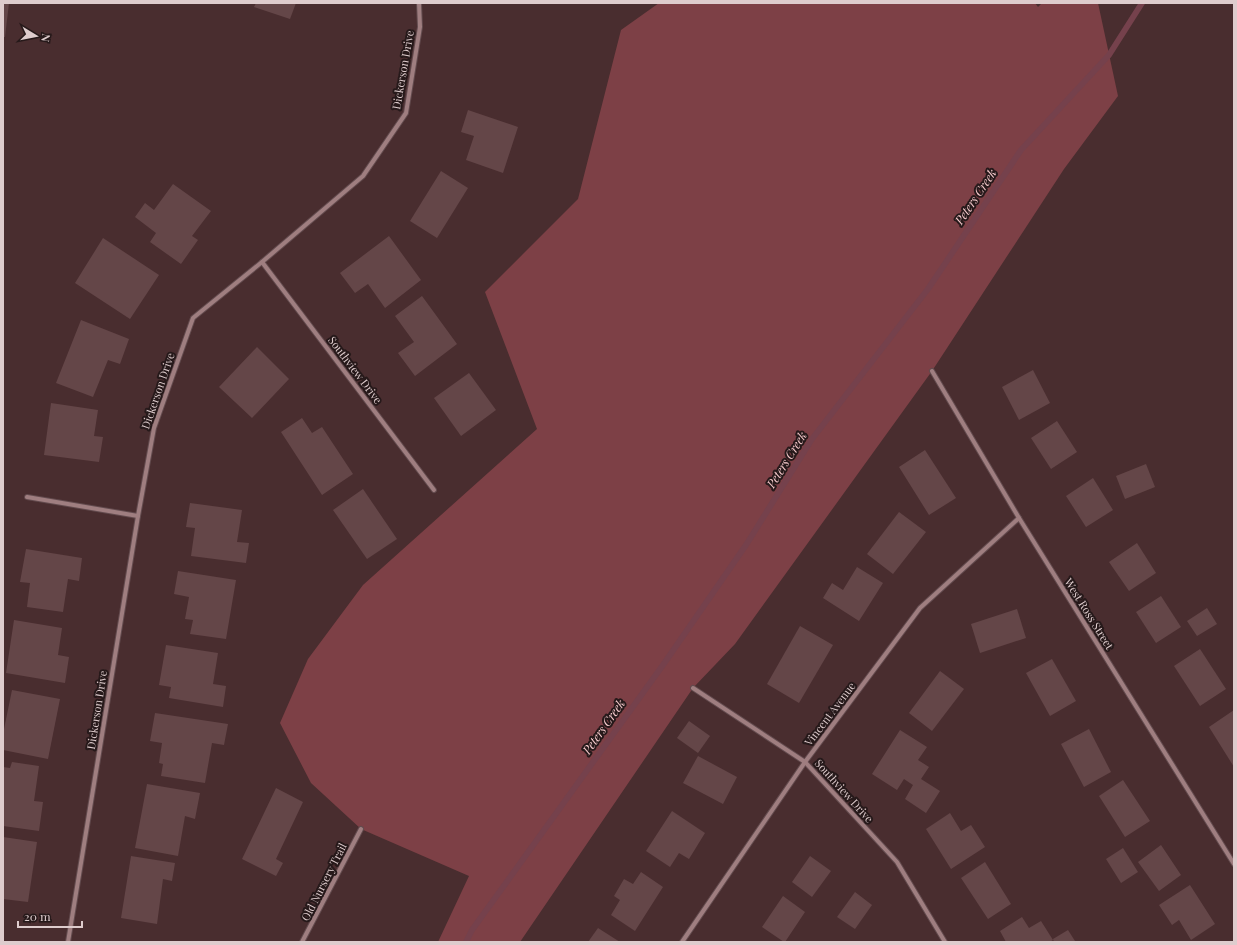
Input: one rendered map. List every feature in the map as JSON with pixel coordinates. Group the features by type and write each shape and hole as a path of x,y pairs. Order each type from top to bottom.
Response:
{"street":[{"name":"Dickerson Drive","path":"68,942 138,516 154,428 192,318 262,262 363,176 406,113 420,28 419,3"},
{"name":"Southview Drive","path":"262,262 434,490"},
{"name":"West Ross Street","path":"932,371 1019,518 1234,864"},
{"path":"27,497 138,516"},
{"name":"Vincent Avenue","path":"682,942 805,762 920,608 1019,518"},
{"name":"Southview Drive","path":"693,688 805,762 897,862 946,942"},
{"name":"Old Nursery Trail","path":"302,942 361,829"}],"shaded area":[{"path":"659,3 1035,3 1038,7 1042,3 1098,3 1118,96 1064,169 932,371 735,644 693,688 520,942 438,942 469,876 361,829 311,783 280,723 308,659 363,585 537,429 485,292 578,199 621,30"}],"building":[{"path":"3,3 9,3 5,37 3,37"},
{"path":"256,3 296,3 290,19 254,7"},
{"path":"468,110 518,127 503,173 466,160 474,136 461,132"},
{"path":"441,171 468,188 437,238 410,221"},
{"path":"173,184 211,211 192,236 198,240 181,264 150,242 156,233 135,217 145,203 154,210"},
{"path":"389,236 421,280 385,308 368,284 355,293 340,273"},
{"path":"103,238 159,275 130,319 75,283"},
{"path":"422,296 457,344 415,376 398,353 414,342 395,316"},
{"path":"81,320 129,339 120,364 108,360 93,397 56,383"},
{"path":"257,347 289,379 252,418 219,387"},
{"path":"1033,370 1050,403 1019,420 1002,387"},
{"path":"469,373 496,410 461,436 434,398"},
{"path":"51,403 98,410 94,436 103,437 99,462 44,455"},
{"path":"302,418 312,433 322,427 353,474 322,495 281,432"},
{"path":"1057,421 1077,452 1051,469 1031,438"},
{"path":"925,450 956,498 929,515 899,467"},
{"path":"1146,464 1155,487 1125,499 1116,476"},
{"path":"1093,478 1113,510 1086,527 1066,496"},
{"path":"363,489 397,539 367,559 333,510"},
{"path":"190,503 242,510 237,542 249,543 246,563 191,556 195,528 186,527"},
{"path":"899,512 926,532 893,574 867,554"},
{"path":"1137,543 1156,573 1129,591 1109,562"},
{"path":"26,549 82,558 79,581 68,579 63,612 27,607 30,583 20,582"},
{"path":"857,567 883,583 859,621 823,598 832,583 843,590"},
{"path":"178,571 236,580 226,639 190,634 193,620 185,619 189,597 174,594"},
{"path":"1161,596 1181,627 1156,643 1136,612"},
{"path":"1207,608 1217,624 1197,636 1187,621"},
{"path":"1017,609 1026,638 980,653 971,624"},
{"path":"14,620 62,628 58,655 69,657 65,683 6,673"},
{"path":"800,626 833,645 799,703 767,684"},
{"path":"166,645 218,653 213,684 226,686 223,707 169,698 171,687 159,685"},
{"path":"1200,649 1226,689 1200,706 1174,666"},
{"path":"1052,659 1076,701 1050,716 1026,673"},
{"path":"940,671 964,689 932,731 909,713"},
{"path":"12,690 60,699 48,759 3,750 3,734"},
{"path":"1234,710 1234,767 1209,727"},
{"path":"155,713 228,724 224,745 212,743 205,783 161,776 163,764 159,763 162,743 150,741"},
{"path":"689,721 710,736 698,753 677,738"},
{"path":"1089,729 1111,772 1084,787 1061,744"},
{"path":"900,730 927,747 918,760 929,767 921,779 940,791 926,813 905,799 913,785 904,779 897,790 872,774"},
{"path":"698,756 737,777 723,804 683,783"},
{"path":"12,762 39,766 34,801 43,802 39,831 3,826 3,767 10,768"},
{"path":"1123,780 1150,821 1125,837 1099,796"},
{"path":"147,784 200,793 195,819 185,816 178,856 135,848"},
{"path":"276,788 303,802 276,859 283,863 276,876 242,859"},
{"path":"672,811 705,833 689,859 679,853 670,867 646,851"},
{"path":"950,813 961,831 971,825 985,847 951,869 926,829"},
{"path":"3,837 37,842 28,902 3,899"},
{"path":"1161,845 1181,875 1159,891 1138,862"},
{"path":"1123,848 1138,872 1121,883 1106,859"},
{"path":"131,856 175,863 172,881 163,879 157,924 121,918"},
{"path":"810,856 831,871 812,897 792,882"},
{"path":"985,862 1011,904 988,919 961,878"},
{"path":"641,872 663,887 635,931 611,915 620,900 614,896 624,879 633,884"},
{"path":"1190,885 1215,924 1191,940 1179,920 1172,925 1159,905"},
{"path":"855,892 872,905 855,929 837,917"},
{"path":"783,896 805,912 785,942 762,927"},
{"path":"1022,917 1029,928 1041,921 1053,940 1050,942 1006,942 1000,931"},
{"path":"598,928 620,942 588,942"},
{"path":"1068,930 1075,941 1054,942 1053,939"}],"waterway":[{"name":"Peters Creek","path":"466,942 472,930 663,665 746,545 812,439 928,289 1021,150 1109,55 1142,3"}]}
